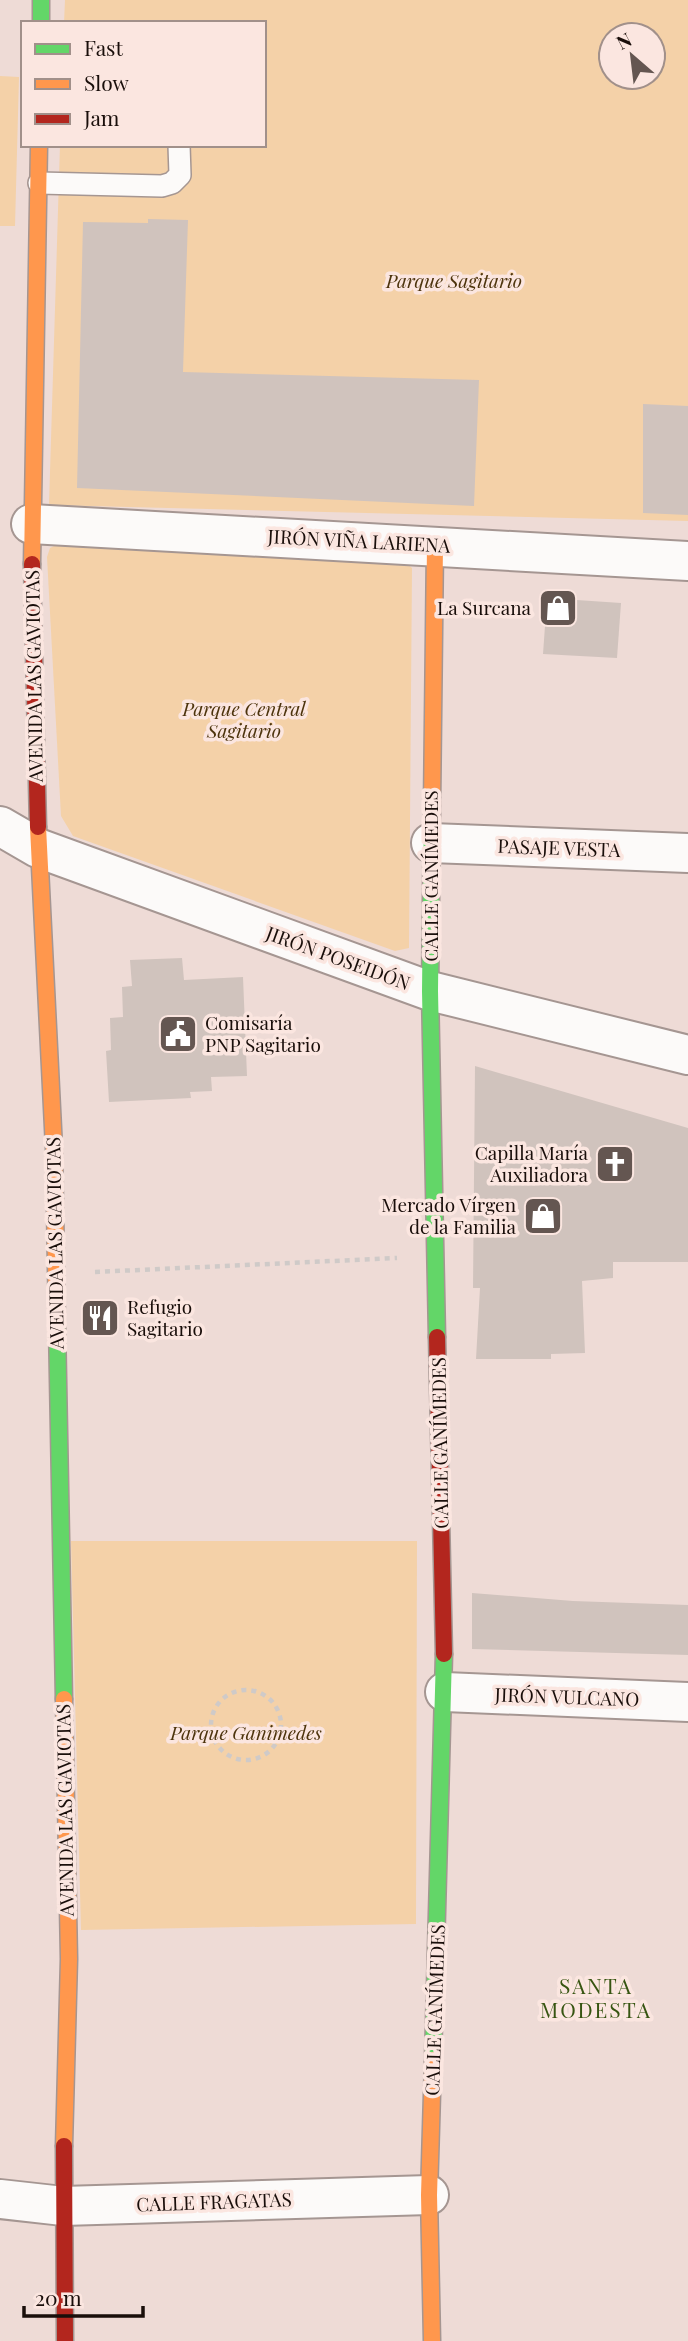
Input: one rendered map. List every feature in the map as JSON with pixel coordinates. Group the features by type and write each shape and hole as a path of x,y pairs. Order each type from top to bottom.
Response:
{"street":[{"path":"41,0 41,21"},
{"name":"AVENIDA LAS GAVIOTAS","path":"39,147 31,524 38,848 54,1148 69,1959 63,2206 65,2341"},
{"name":"JIRÓN VIÑA LARIENA","path":"31,524 688,561"},
{"name":"CALLE GANÍMEDES","path":"432,2341 429,2195 445,1692 430,991 435,545"},
{"name":"JIRÓN POSEIDÓN","path":"0,826 38,848 430,991 688,1055"},
{"name":"PASAJE VESTA","path":"431,843 688,853"},
{"name":"JIRÓN VULCANO","path":"445,1692 688,1702"},
{"name":"CALLE FRAGATAS","path":"0,2199 63,2206 429,2195"}],"lane":[{"path":"38,183 162,186 172,183 180,175 179,147"}],"path":[{"path":"55,1273 437,1257"},
{"path":"242,1690 253,1691 269,1699 278,1712 281,1723 280,1734 270,1751 245,1760 223,1752 211,1732 214,1709 222,1699 242,1690"}],"green space":[{"name":"Parque Sagitario","path":"65,0 688,0 688,521 49,505 60,147 266,147 266,21 64,21"},
{"path":"0,76 19,77 15,226 0,226"},
{"name":"Parque Central Sagitario","path":"58,544 406,563 412,568 409,948 395,951 73,836 61,816 47,557 50,548"},
{"name":"Parque Ganimedes","path":"71,1541 417,1541 416,1924 81,1930"}],"building":[{"path":"148,219 188,220 183,372 479,380 474,506 77,488 83,222 148,223"},
{"path":"643,404 688,406 688,515 643,513"},
{"path":"547,598 621,603 617,658 543,654"},
{"name":"Comisaría PNP Sagitario","path":"182,958 184,980 243,977 247,1076 211,1077 212,1091 190,1092 191,1098 109,1102 106,1051 111,1050 110,1018 123,1017 122,987 132,986 130,960"},
{"path":"475,1066 688,1128 688,1262 613,1262 613,1278 582,1281 585,1353 551,1354 551,1359 476,1359 480,1288 473,1288"},
{"path":"472,1593 573,1601 688,1605 688,1655 472,1649"}],"traffic: fast":[{"path":"41,0 41,21"},
{"path":"432,806 430,991 437,1337"},
{"path":"57,1325 64,1699"},
{"path":"433,2060 444,1654"}],"traffic: slow":[{"path":"32,564 39,147"},
{"path":"432,806 435,545"},
{"path":"38,827 54,1148 57,1325"},
{"path":"64,1699 69,1959 64,2146"},
{"path":"432,2341 429,2195 433,2060"}],"traffic: jam":[{"path":"32,564 38,827"},
{"path":"437,1337 444,1654"},
{"path":"64,2146 65,2341"}],"place":[{"name":"La Surcana","path":"558,608"},
{"name":"Comisaría PNP Sagitario","path":"178,1034"},
{"name":"Capilla María Auxiliadora","path":"615,1164"},
{"name":"Mercado Vírgen de la Familia","path":"543,1216"},
{"name":"Refugio Sagitario","path":"100,1318"}],"district":[{"name":"SANTA MODESTA","path":"596,1999"}]}
